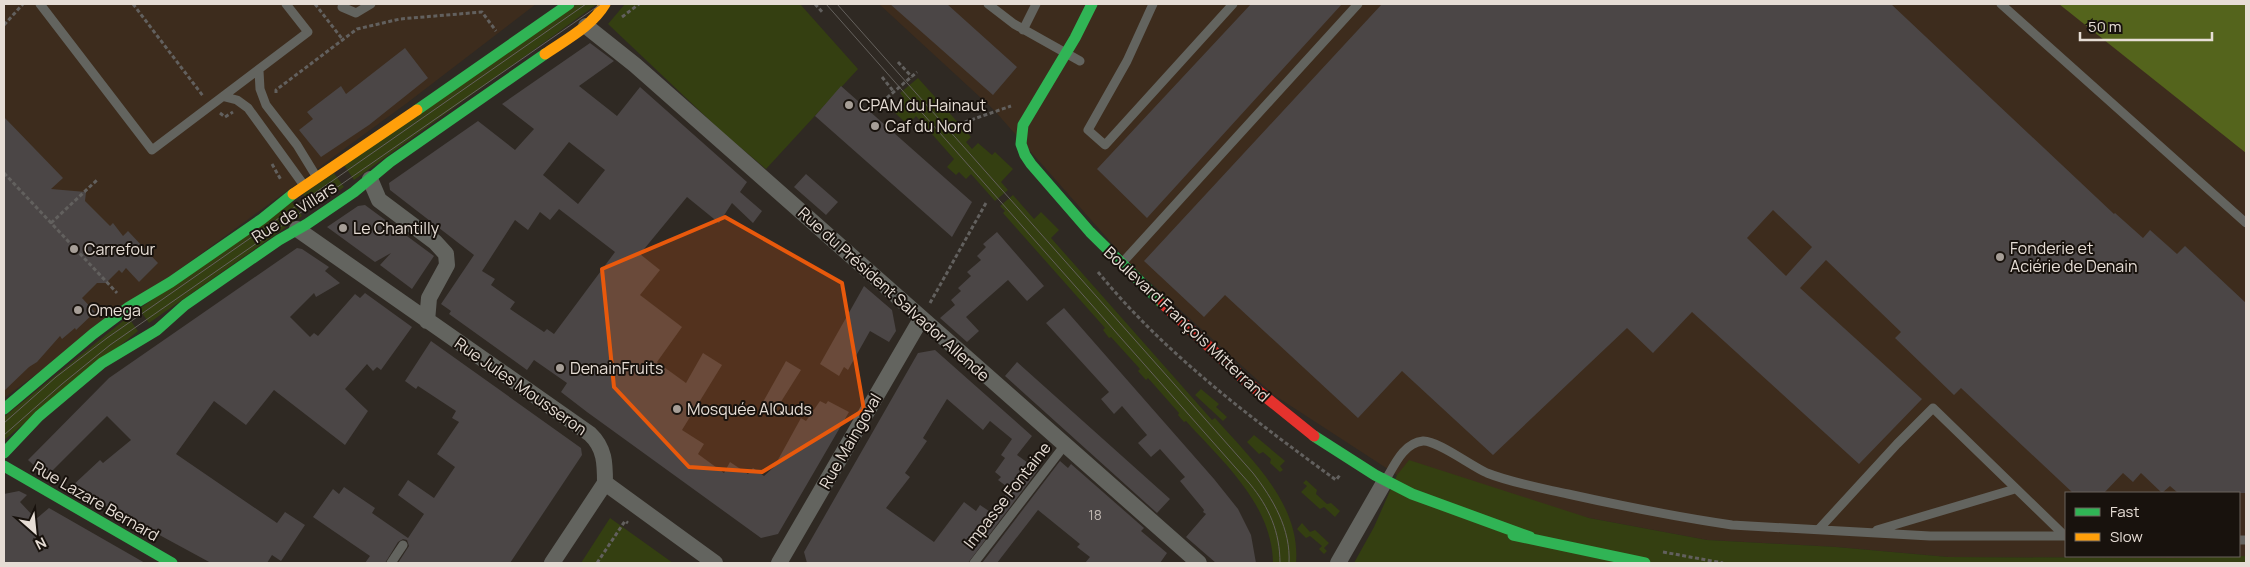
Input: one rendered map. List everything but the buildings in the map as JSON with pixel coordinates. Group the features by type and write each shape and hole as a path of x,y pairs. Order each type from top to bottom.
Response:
{"street":[{"name":"Rue de Villars","path":"4,409 140,298 171,282 256,223 316,176 361,148 569,4"},
{"name":"Rue de Villars","path":"4,453 39,416 94,369 156,330 185,305 297,230 370,179 390,162 586,26 599,14 605,4"},
{"name":"Boulevard François Mitterrand","path":"1092,4 1066,54 1030,109 1021,131 1021,143 1025,154 1042,177 1119,271 1254,388 1351,461 1378,491 1419,496 1530,537"},
{"name":"Rue du Président Salvador Allende","path":"586,26 635,65 1064,446 1199,563"},
{"path":"1072,74 1082,57"},
{"name":"Boulevard François Mitterrand","path":"1036,147 1042,177"},
{"path":"370,179 379,200 435,242 446,254 447,265 429,298 427,321"},
{"name":"Rue Jules Mousseron","path":"297,230 590,434 599,443 604,456 605,483"},
{"name":"Rue Maingoval","path":"779,563 921,319"},
{"name":"Rue Lazare Bernard","path":"4,466 172,563"},
{"path":"552,563 605,483 715,563"},
{"path":"1338,563 1378,491"},
{"name":"Boulevard François Mitterrand","path":"1470,528 1530,537 1645,563"}],"lane":[{"path":"40,4 152,150 225,97 308,32 286,4"},
{"path":"342,7 356,12 372,4"},
{"path":"988,4 1023,30 1066,54 1082,57"},
{"path":"1023,30 1036,4"},
{"path":"1153,4 1127,61 1088,130 1105,145 1233,4"},
{"path":"1119,271 1358,4"},
{"path":"2001,4 2246,223"},
{"path":"259,71 262,97 316,176"},
{"path":"225,97 242,102 304,185"},
{"path":"1819,529 1891,450 1933,408 2065,535"},
{"path":"1378,491 1404,450 1416,443 1429,442 1487,473 1578,496 1709,522 1946,536 2065,536"},
{"name":"Impasse Fontaine","path":"974,563 1064,446"},
{"path":"1869,532 2015,489"},
{"path":"391,563 402,545"}],"path":[{"path":"4,25 22,4"},
{"path":"132,4 212,106 225,117 234,111 239,118"},
{"path":"315,4 343,40"},
{"path":"815,4 823,13"},
{"path":"275,117 276,90 357,29 400,19 482,12 508,47"},
{"path":"898,62 912,77"},
{"path":"882,102 917,72"},
{"path":"882,77 894,92"},
{"path":"965,122 1012,106"},
{"path":"273,142 272,166 293,193"},
{"path":"4,173 108,282"},
{"path":"51,223 97,180"},
{"path":"921,319 986,203"},
{"path":"597,563 625,521 633,526"}],"highlighted area":[{"path":"725,217 842,283 864,410 762,472 689,467 614,387 602,269"}],"shaded area":[{"path":"4,4 536,4 407,103 4,398"},
{"path":"879,4 2246,4 2246,556 2240,556 2240,492 2065,492 2065,557 2210,557 2173,558 1948,557 1836,547 1707,540 1589,518 1397,475 1274,395 1130,264 994,110"}],"green space":[{"path":"577,4 597,4 354,180 344,165"},
{"path":"625,4 800,4 858,69 766,169 722,132 608,24"},
{"path":"2059,4 2246,4 2246,153"},
{"path":"918,78 971,137 966,142 972,149 978,143 992,155 995,152 1013,169 1001,182 1008,190 995,201 971,174 966,179 959,172 956,175 947,167 954,159 916,116 908,125 893,111 904,98 900,93"},
{"path":"334,173 344,187 313,208 303,194"},
{"path":"1013,195 1034,219 1041,212 1059,230 1051,238 1212,420 1215,418 1258,466 1282,502 1291,521 1296,563 1273,563 1270,542 1264,522 1255,503 1230,468 1186,421 1184,422 1178,415 1179,413 1148,378 1146,380 1138,371 1140,369 1111,337 1109,338 1103,330 1105,328 1003,213 1005,211 1000,206"},
{"path":"292,202 302,216 149,323 139,309"},
{"path":"128,317 138,331 4,440 4,417"},
{"path":"1201,389 1219,404 1216,407 1227,417 1223,421 1195,395"},
{"path":"1254,435 1285,461 1280,466 1283,470 1280,472 1270,463 1271,459 1263,452 1259,454 1247,442"},
{"path":"1409,460 1589,518 1707,540 1836,547 1948,557 2173,558 2246,556 2246,563 1354,563 1374,527 1397,475"},
{"path":"1306,480 1317,490 1316,494 1327,504 1331,503 1340,511 1335,517 1324,507 1320,509 1301,492 1307,486 1303,483"},
{"path":"610,518 673,563 581,563"},
{"path":"1302,523 1310,532 1315,530 1329,543 1324,548 1327,551 1324,554 1319,549 1322,546 1310,536 1306,538 1297,529"}],"tram line":[{"path":"4,423 56,377 107,338 586,4"},
{"path":"4,435 110,345 601,4"},
{"path":"826,4 1250,484 1263,502 1276,530 1280,563"},
{"path":"837,4 1253,473 1274,504 1284,526 1289,550 1289,563"}],"traffic: fast":[{"path":"417,110 569,4"},
{"path":"1092,4 1075,38 1023,125 1021,144 1031,164 1090,232 1163,304"},
{"path":"4,453 39,416 102,363 157,330 185,305 279,240 307,224 354,192 390,162 545,54"},
{"path":"4,409 93,334 129,307 171,282 262,219 293,194"},
{"path":"1314,436 1375,475 1412,494 1530,537"},
{"path":"4,466 172,563"},
{"path":"1513,535 1645,563"}],"traffic: slow":[{"path":"545,54 586,26 605,4"},
{"path":"293,194 417,110"}],"traffic: jam":[{"path":"1163,304 1247,382 1314,436"}],"place":[{"name":"CPAM du Hainaut","path":"849,105"},
{"name":"Caf du Nord","path":"875,126"},
{"name":"Le Chantilly","path":"343,228"},
{"name":"Carrefour","path":"74,249"},
{"name":"Fonderie et Aciérie de Denain","path":"2000,257"},
{"name":"Omega","path":"78,310"},
{"name":"DenainFruits","path":"560,368"},
{"name":"Mosquée AlQuds","path":"677,409"}]}
